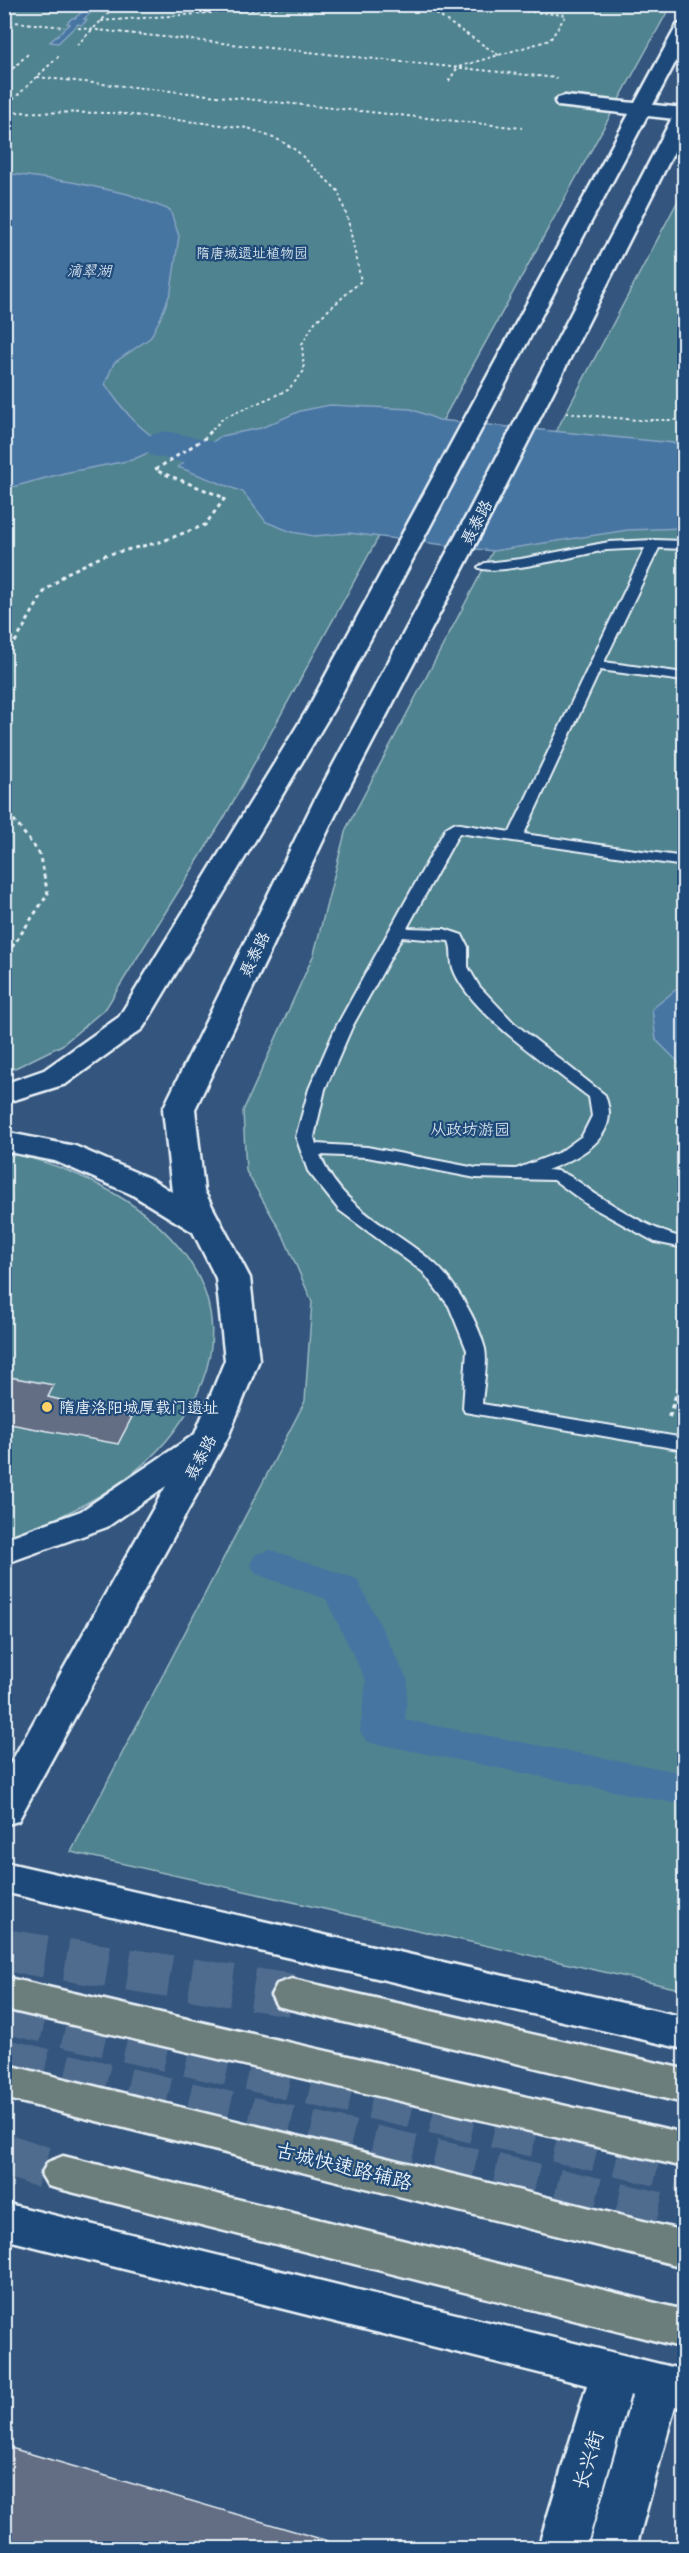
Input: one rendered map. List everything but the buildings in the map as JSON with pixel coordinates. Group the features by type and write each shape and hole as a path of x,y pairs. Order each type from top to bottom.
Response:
{"main road":[{"path":"4,1094 55,1077 131,1023 320,710 684,29"},
{"path":"565,102 684,114"},
{"name":"聂泰路","path":"4,1811 212,1437 242,1360 233,1278 188,1191 179,1109 339,778 480,513 684,114"},
{"path":"4,1141 64,1153 142,1187 206,1226"},
{"path":"4,1552 94,1519 212,1437"},
{"path":"4,1877 684,2032"},
{"path":"4,1993 684,2150"},
{"path":"292,1995 684,2086"},
{"name":"古城快速路辅路","path":"4,2081 684,2249"},
{"path":"63,2174 684,2329"},
{"path":"4,2221 672,2386 612,2548"},
{"name":"长兴街","path":"562,2548 614,2372"}],"lane":[{"path":"515,837 654,544"},
{"path":"484,567 521,563 609,546 684,545"},
{"path":"595,665 684,677"},
{"path":"684,862 454,828 344,1027 317,1089 305,1137 317,1171 345,1206 429,1268 458,1305 476,1350 472,1408 684,1444"},
{"path":"396,932 444,934 456,938 460,946 460,967 472,988 508,1026 597,1095 601,1118 588,1141 565,1156 517,1174"},
{"path":"309,1149 367,1152 476,1173 558,1175 594,1201 661,1238 684,1243"}],"path":[{"path":"77,45 118,4"},
{"path":"101,21 333,4"},
{"path":"421,4 501,56"},
{"path":"448,4 566,15 550,40 458,67 448,82"},
{"path":"4,21 64,27"},
{"path":"78,28 559,78"},
{"path":"6,74 30,53"},
{"path":"4,110 59,56"},
{"path":"37,77 522,128"},
{"path":"4,110 115,113 248,128 281,141 297,152 338,191 348,220 361,281 315,322 303,344 304,371 288,390 223,418 206,438 155,470 225,498 205,525 160,542 105,555 67,573 44,592 17,639 4,654"},
{"path":"566,413 637,420 684,420"},
{"path":"4,807 39,853 48,894 4,959"},
{"path":"660,1440 684,1372"}],"green space":[{"name":"隋唐城遗址植物园","path":"5,5 671,5 224,818 106,1008 62,1045 5,1073"},
{"name":"从政坊游园","path":"684,189 684,1990 71,1852 305,1401 312,1302 283,1235 246,1171 243,1111 314,954 346,829"},
{"path":"5,1152 55,1166 102,1187 145,1214 179,1248 203,1286 212,1330 204,1378 175,1430 159,1450 120,1483 76,1509 5,1539"}],"water":[{"path":"90,5 99,5 84,19 87,20 82,25 78,24 58,43 50,42 70,24 67,23 72,18"},
{"name":"滴翠湖","path":"5,173 72,182 128,194 170,210 179,236 171,291 150,338 114,363 105,384 132,418 166,445 132,460 64,473 5,489"},
{"path":"330,405 411,409 439,420 684,444 684,528 628,530 493,551 349,533 314,536 292,532 266,522 243,492 178,467 221,436 261,428 300,411"},
{"path":"684,983 684,1068 656,1040 652,1009"}],"waterway":[{"path":"166,445 198,452"},
{"path":"271,1564 342,1589 387,1681 382,1731 684,1789"}],"tunnel":[{"path":"4,1950 292,1995"},
{"path":"4,2012 684,2171"},
{"path":"4,2060 684,2219"},
{"path":"4,2154 63,2174"}],"place":[{"name":"隋唐洛阳城厚载门遗址","path":"47,1407"}]}
